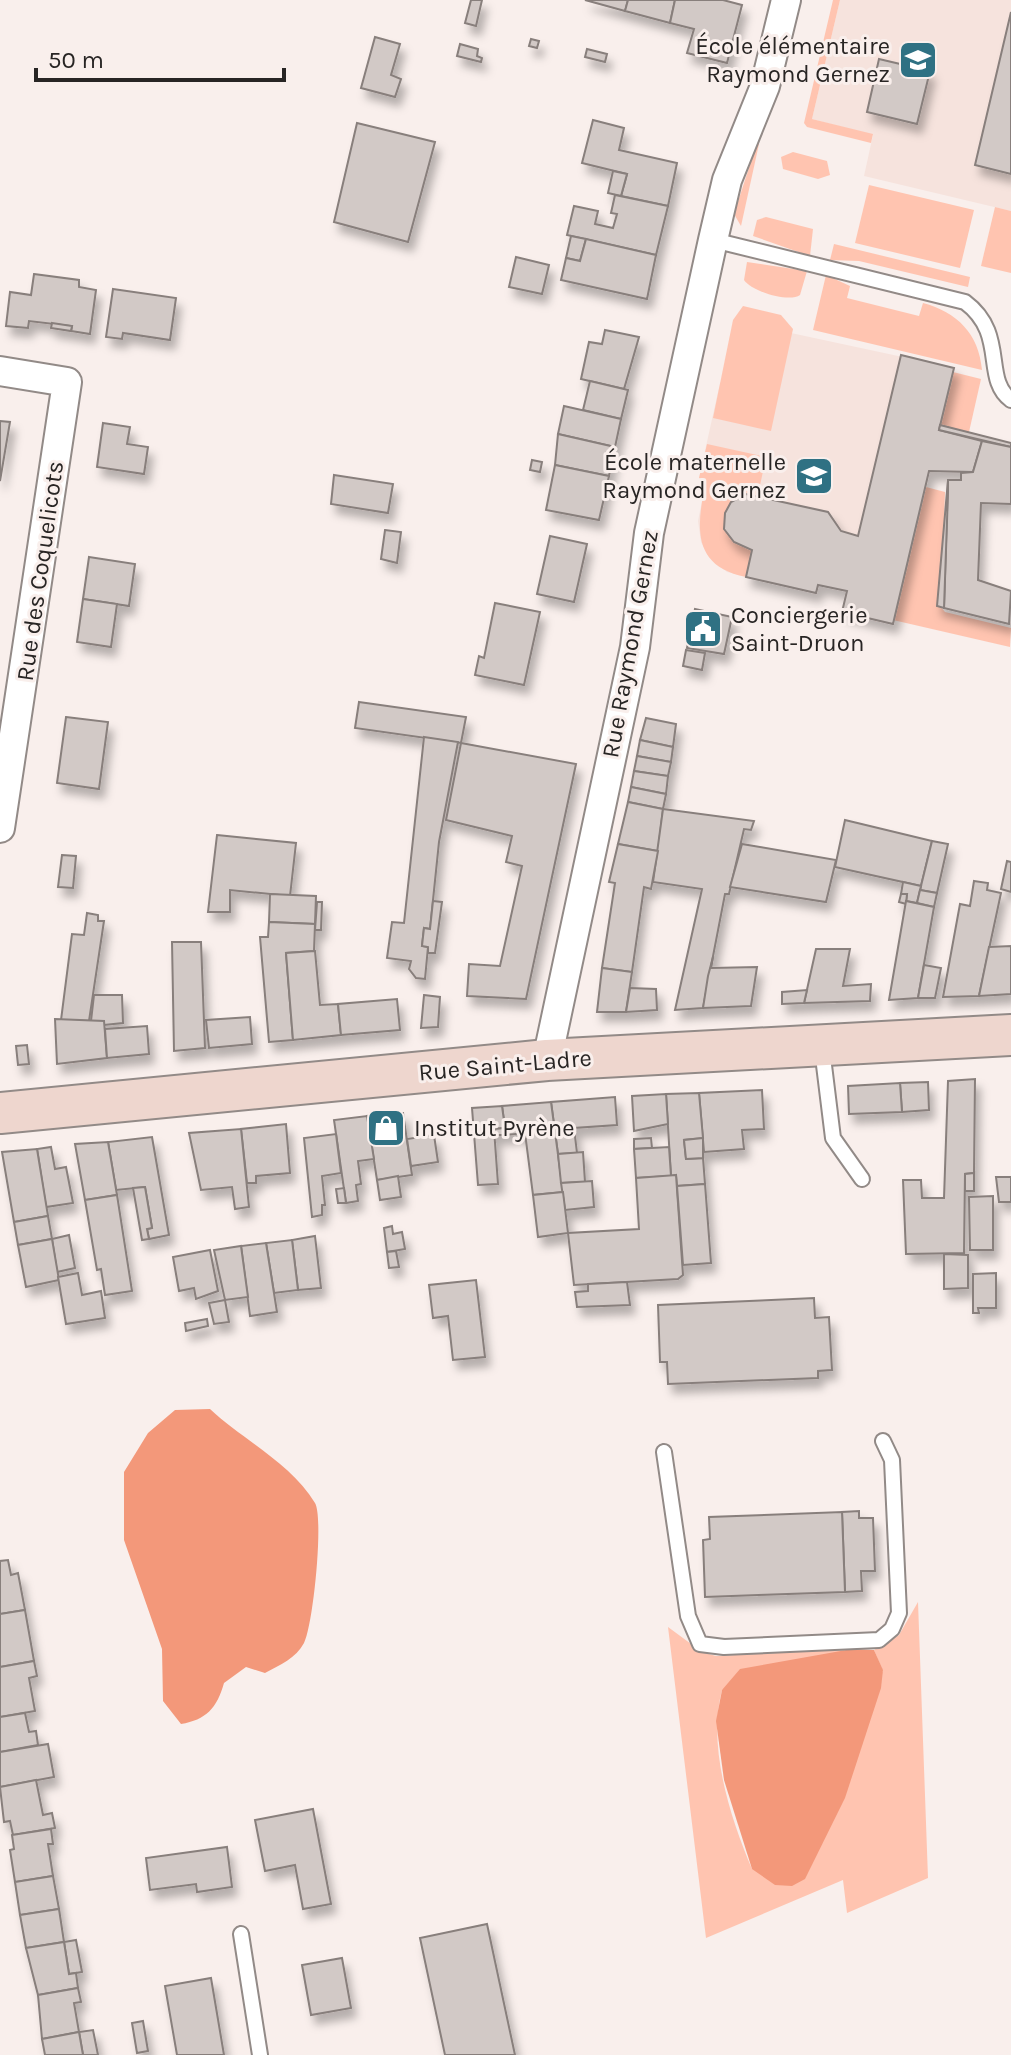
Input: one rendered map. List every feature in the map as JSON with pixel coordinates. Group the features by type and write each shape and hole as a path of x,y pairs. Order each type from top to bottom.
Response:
{"street":[{"name":"Rue Raymond Gernez","path":"547,1060 635,647 649,533 713,240 727,180 765,86 786,0"},
{"name":"Rue des Coquelicots","path":"0,371 67,382 0,828"},
{"name":"Rue Saint-Ladre","path":"0,1113 547,1060 1011,1035"}],"lane":[{"path":"713,240 965,302 986,324 996,354 998,386 1011,400"},
{"path":"822,1045 833,1138 862,1179"},
{"path":"664,1452 688,1616 700,1644 724,1647 879,1640 892,1629 899,1613 892,1460 883,1441"},
{"path":"241,1934 260,2055"}],"shaded area":[{"path":"833,0 840,0 812,119 873,134 871,143 807,127 804,123"},
{"name":"École élémentaire Raymond Gernez","path":"840,0 1011,0 1011,211 864,176 873,135 812,119"},
{"path":"759,144 741,226 734,214"},
{"path":"793,152 827,161 830,175 818,179 783,169 781,157"},
{"path":"869,185 974,210 960,268 855,243"},
{"path":"995,207 1011,211 1011,273 981,266"},
{"path":"766,217 813,229 810,256 753,236 757,220"},
{"path":"834,244 970,277 968,287 859,261 830,260"},
{"path":"747,262 807,271 800,295 779,297 754,288 744,280"},
{"path":"826,275 850,286 847,298 919,316 923,303 946,312 971,335 982,370 813,330"},
{"path":"743,306 781,315 793,329 771,431 713,418 733,320"},
{"name":"École maternelle Raymond Gernez","path":"777,330 954,368 940,430 982,441 973,472 929,472 893,624 842,612 847,591 819,585 816,593 727,572 709,557 701,542 698,521 706,481 699,478 720,383"},
{"path":"953,372 981,379 969,432 940,425"},
{"path":"707,444 766,457 758,495 746,494 731,502 724,529 734,542 752,550 746,577 715,563 706,553 702,541 700,527 706,481 699,478"},
{"path":"926,487 945,492 941,607 945,612 1011,628 1010,647 893,620"},
{"path":"210,1409 280,1464 315,1503 318,1529 316,1573 307,1633 297,1653 265,1673 246,1667 224,1683 218,1699 204,1716 181,1724 163,1701 162,1649 124,1540 124,1472 148,1433 175,1410"},
{"path":"918,1602 928,1878 847,1913 843,1880 706,1938 668,1627 702,1652 716,1656 852,1649 814,1658 722,1690 717,1734 719,1758 729,1804 752,1869 883,1671 874,1650 899,1635"},
{"path":"852,1649 874,1650 883,1670 881,1688 845,1798 805,1879 792,1886 775,1885 752,1869 724,1780 716,1721 722,1690 740,1669"}],"building":[{"path":"471,0 482,0 476,26 465,23"},
{"path":"585,0 628,0 625,11"},
{"path":"628,0 675,0 670,23 625,11"},
{"path":"675,0 723,0 742,5 727,63 687,53 694,29 670,23"},
{"path":"1011,12 1011,174 975,165"},
{"path":"375,37 400,44 391,75 401,79 395,97 361,88"},
{"path":"531,39 539,41 537,48 529,46"},
{"path":"460,44 478,49 477,56 482,58 481,62 457,56"},
{"path":"587,49 607,54 605,62 585,57"},
{"path":"879,59 930,71 917,124 867,112"},
{"path":"593,120 624,128 619,150 677,163 668,206 621,196 627,174 582,163"},
{"path":"357,123 435,142 408,242 334,222"},
{"path":"613,171 627,174 621,196 608,193"},
{"path":"615,195 668,206 656,255 567,235 574,206 598,211 595,224 613,228 617,214 611,213"},
{"path":"571,236 586,239 580,261 566,258"},
{"path":"586,239 656,255 647,299 561,280 566,258 580,261"},
{"path":"516,257 549,265 542,294 509,287"},
{"path":"34,274 79,280 79,287 96,290 90,334 71,331 72,326 29,321 28,328 6,326 10,292 31,295"},
{"path":"113,289 176,298 170,340 123,333 122,339 106,337"},
{"path":"52,323 72,326 71,331 51,328"},
{"path":"605,330 639,337 624,389 581,379 589,342 602,344"},
{"path":"901,355 954,368 939,430 982,441 973,472 929,471 893,624 842,612 847,591 818,585 816,593 746,577 752,550 734,542 724,529 725,513 731,502 746,494 828,512 841,531 858,536"},
{"path":"590,381 628,390 621,419 583,410"},
{"path":"564,406 621,419 615,447 558,434"},
{"path":"0,421 10,422 0,481"},
{"path":"103,423 130,427 127,444 148,447 144,474 97,467"},
{"path":"940,425 1011,443 1011,447 939,430"},
{"path":"558,434 615,447 609,476 555,465"},
{"path":"982,441 1011,447 1011,504 981,503 978,580 1011,591 1009,624 944,608 948,480 961,480 961,473 973,472"},
{"path":"532,460 542,462 540,472 530,470"},
{"path":"555,465 609,476 599,520 546,510"},
{"path":"334,475 393,484 388,513 331,504"},
{"path":"948,480 948,492 944,608 937,606"},
{"path":"385,530 401,532 397,563 381,559"},
{"path":"550,536 587,544 574,602 537,594"},
{"path":"89,557 135,564 129,606 83,599"},
{"path":"83,599 117,604 111,647 77,642"},
{"path":"495,603 540,612 524,685 475,675 479,656 484,658"},
{"path":"695,609 732,617 724,654 687,648"},
{"path":"686,650 705,653 702,670 683,666"},
{"path":"359,702 466,717 461,743 355,728"},
{"path":"66,717 108,722 99,789 57,783"},
{"path":"646,718 676,724 673,747 640,740"},
{"path":"424,737 458,742 439,842 430,929 424,928 422,946 428,947 425,979 416,978 409,969 411,961 387,958 392,922 404,923"},
{"path":"640,740 673,747 671,762 637,756"},
{"path":"461,743 576,764 526,999 467,996 469,964 500,966 522,866 506,862 512,836 446,820"},
{"path":"637,756 671,762 668,776 634,771"},
{"path":"634,771 668,776 666,794 631,787"},
{"path":"631,787 666,794 663,809 628,802"},
{"path":"628,802 663,809 658,851 618,844"},
{"path":"663,809 754,821 751,830 744,829 729,894 725,894 703,1008 675,1010 702,889 653,882"},
{"path":"845,820 932,841 921,886 835,867"},
{"path":"217,835 296,843 290,896 230,890 230,912 208,912"},
{"path":"932,841 948,844 937,893 920,890"},
{"path":"618,844 658,851 651,889 644,887 632,972 602,968 615,883 609,882"},
{"path":"742,844 836,860 826,902 730,887"},
{"path":"62,855 76,856 73,888 58,887"},
{"path":"1007,861 1011,862 1011,892 1001,889"},
{"path":"974,881 988,883 987,890 1001,893 979,996 943,997 960,904 970,906"},
{"path":"903,882 921,886 917,903 906,901 907,894 901,894"},
{"path":"920,890 937,893 934,907 917,903"},
{"path":"270,894 316,896 315,924 269,922"},
{"path":"901,894 907,894 906,904 899,902"},
{"path":"433,901 442,902 435,953 428,953 428,947 422,946 424,928 430,929"},
{"path":"906,901 934,907 918,998 889,1000"},
{"path":"317,902 322,902 321,930 315,930"},
{"path":"87,913 98,915 98,921 104,921 89,1021 61,1020 72,934 84,935"},
{"path":"269,922 315,924 314,951 286,953 293,1040 269,1042 260,937 268,937"},
{"path":"172,942 201,942 205,1048 174,1051"},
{"path":"1011,946 1011,994 979,996 989,947"},
{"path":"816,949 850,949 843,986 871,984 870,1001 804,1003"},
{"path":"315,951 320,1005 338,1004 341,1035 293,1040 286,953"},
{"path":"713,957 711,968 757,967 751,1006 703,1008"},
{"path":"924,965 941,968 935,998 918,998"},
{"path":"602,968 632,972 626,1012 597,1012"},
{"path":"630,988 656,989 657,1010 626,1012"},
{"path":"807,990 804,1003 782,1004 782,992"},
{"path":"94,995 122,995 123,1023 104,1025 104,1021 91,1021"},
{"path":"424,995 440,997 438,1027 421,1028"},
{"path":"397,999 400,1030 341,1035 338,1004"},
{"path":"250,1017 252,1044 209,1048 206,1020"},
{"path":"55,1019 104,1021 107,1058 57,1064"},
{"path":"147,1026 149,1054 107,1058 105,1029"},
{"path":"27,1045 29,1064 18,1065 16,1046"},
{"path":"975,1079 974,1173 965,1174 964,1253 906,1254 903,1180 921,1180 922,1198 944,1198 948,1081"},
{"path":"928,1082 929,1110 902,1112 900,1083"},
{"path":"900,1083 902,1112 849,1114 848,1086"},
{"path":"762,1090 764,1129 742,1130 744,1149 704,1152 699,1093"},
{"path":"699,1093 703,1138 684,1140 686,1159 703,1158 705,1184 677,1186 676,1175 671,1176 666,1094"},
{"path":"666,1094 668,1124 634,1131 632,1096"},
{"path":"615,1097 617,1125 574,1128 577,1153 558,1154 551,1102"},
{"path":"551,1102 563,1192 533,1195 525,1133 506,1135 502,1106"},
{"path":"502,1106 505,1128 494,1129 498,1184 478,1185 472,1108"},
{"path":"403,1113 412,1175 377,1180 367,1116"},
{"path":"367,1116 374,1159 358,1161 361,1184 356,1185 358,1201 346,1203 334,1120"},
{"path":"286,1124 290,1173 256,1176 256,1183 247,1183 241,1129"},
{"path":"505,1128 506,1135 495,1135 494,1129"},
{"path":"241,1129 249,1207 235,1209 232,1187 201,1190 189,1133"},
{"path":"336,1134 341,1173 322,1176 325,1205 322,1205 322,1215 312,1217 304,1138"},
{"path":"434,1135 438,1162 411,1166 407,1139"},
{"path":"152,1137 169,1235 149,1239 147,1229 152,1228 145,1187 116,1190 108,1142"},
{"path":"651,1138 652,1148 634,1149 634,1139"},
{"path":"703,1138 703,1158 686,1159 684,1140"},
{"path":"108,1142 117,1195 85,1200 75,1144"},
{"path":"51,1147 55,1169 66,1167 73,1203 46,1207 37,1149"},
{"path":"669,1147 671,1176 636,1178 634,1149"},
{"path":"37,1149 48,1216 14,1222 2,1152"},
{"path":"583,1152 585,1182 561,1183 558,1154"},
{"path":"974,1173 974,1191 965,1191 965,1174"},
{"path":"676,1175 683,1275 678,1279 574,1285 568,1233 639,1229 636,1178"},
{"path":"398,1176 401,1197 380,1200 377,1180"},
{"path":"996,1177 1011,1177 1011,1202 999,1202"},
{"path":"592,1181 594,1207 565,1210 561,1183"},
{"path":"705,1184 711,1263 683,1265 677,1186"},
{"path":"145,1187 152,1228 147,1229 149,1239 142,1240 133,1188"},
{"path":"344,1188 346,1203 338,1203 336,1189"},
{"path":"563,1192 568,1233 538,1237 533,1195"},
{"path":"117,1195 132,1291 105,1295 101,1269 97,1270 85,1200"},
{"path":"993,1196 993,1250 970,1250 969,1197"},
{"path":"48,1216 52,1239 18,1245 14,1222"},
{"path":"392,1226 393,1234 402,1232 405,1249 387,1252 384,1228"},
{"path":"69,1235 75,1268 57,1272 52,1239"},
{"path":"315,1236 321,1288 298,1290 292,1240"},
{"path":"52,1239 59,1280 26,1287 18,1245"},
{"path":"292,1240 298,1290 274,1293 266,1243"},
{"path":"266,1243 277,1312 250,1316 241,1246"},
{"path":"241,1246 248,1297 225,1300 214,1250"},
{"path":"210,1250 218,1291 196,1299 194,1288 179,1291 173,1257"},
{"path":"396,1251 399,1267 389,1268 387,1252"},
{"path":"944,1254 968,1255 968,1288 944,1289"},
{"path":"78,1273 82,1295 101,1291 105,1318 66,1324 58,1277"},
{"path":"996,1273 996,1308 978,1308 979,1313 973,1313 973,1274"},
{"path":"476,1280 485,1357 453,1360 448,1316 433,1318 429,1285"},
{"path":"627,1282 630,1305 577,1307 575,1292 588,1291 588,1284"},
{"path":"814,1298 815,1318 829,1317 832,1370 818,1371 818,1378 668,1384 667,1362 660,1362 658,1305"},
{"path":"225,1300 229,1322 214,1324 209,1303"},
{"path":"207,1319 208,1326 186,1331 185,1323"},
{"path":"859,1511 859,1518 873,1518 875,1571 861,1571 862,1591 845,1592 842,1512"},
{"path":"842,1512 845,1592 705,1597 703,1540 710,1539 709,1517"},
{"path":"8,1560 11,1575 18,1573 25,1610 0,1614 0,1561"},
{"path":"25,1610 34,1661 0,1667 0,1614"},
{"path":"34,1661 37,1676 29,1678 35,1711 0,1717 0,1667"},
{"path":"25,1713 29,1732 36,1731 38,1745 0,1752 0,1717"},
{"path":"48,1744 54,1777 0,1787 0,1752"},
{"path":"36,1780 43,1815 52,1813 55,1828 13,1835 10,1821 4,1822 0,1787"},
{"path":"313,1809 331,1904 303,1909 295,1865 265,1871 255,1820"},
{"path":"51,1829 53,1844 48,1844 53,1876 15,1882 10,1850 14,1849 12,1835"},
{"path":"227,1847 232,1887 197,1892 196,1884 150,1890 146,1858"},
{"path":"53,1876 59,1909 20,1915 15,1882"},
{"path":"59,1909 64,1942 26,1948 20,1915"},
{"path":"487,1924 515,2055 445,2055 420,1938"},
{"path":"76,1940 82,1972 69,1974 64,1942"},
{"path":"64,1942 69,1974 76,1973 78,1988 38,1995 26,1948"},
{"path":"342,1958 351,2008 311,2015 302,1965"},
{"path":"211,1978 224,2055 177,2055 165,1986"},
{"path":"78,1988 81,2002 74,2003 79,2032 42,2039 38,1995"},
{"path":"143,2021 148,2051 137,2053 132,2023"},
{"path":"93,2030 98,2055 83,2055 79,2032"},
{"path":"79,2032 83,2055 45,2055 42,2039"}],"place":[{"name":"École élémentaire Raymond Gernez","path":"918,60"},
{"name":"École maternelle Raymond Gernez","path":"814,476"},
{"name":"Conciergerie Saint-Druon","path":"703,629"},
{"name":"Institut Pyrène","path":"386,1128"}]}
